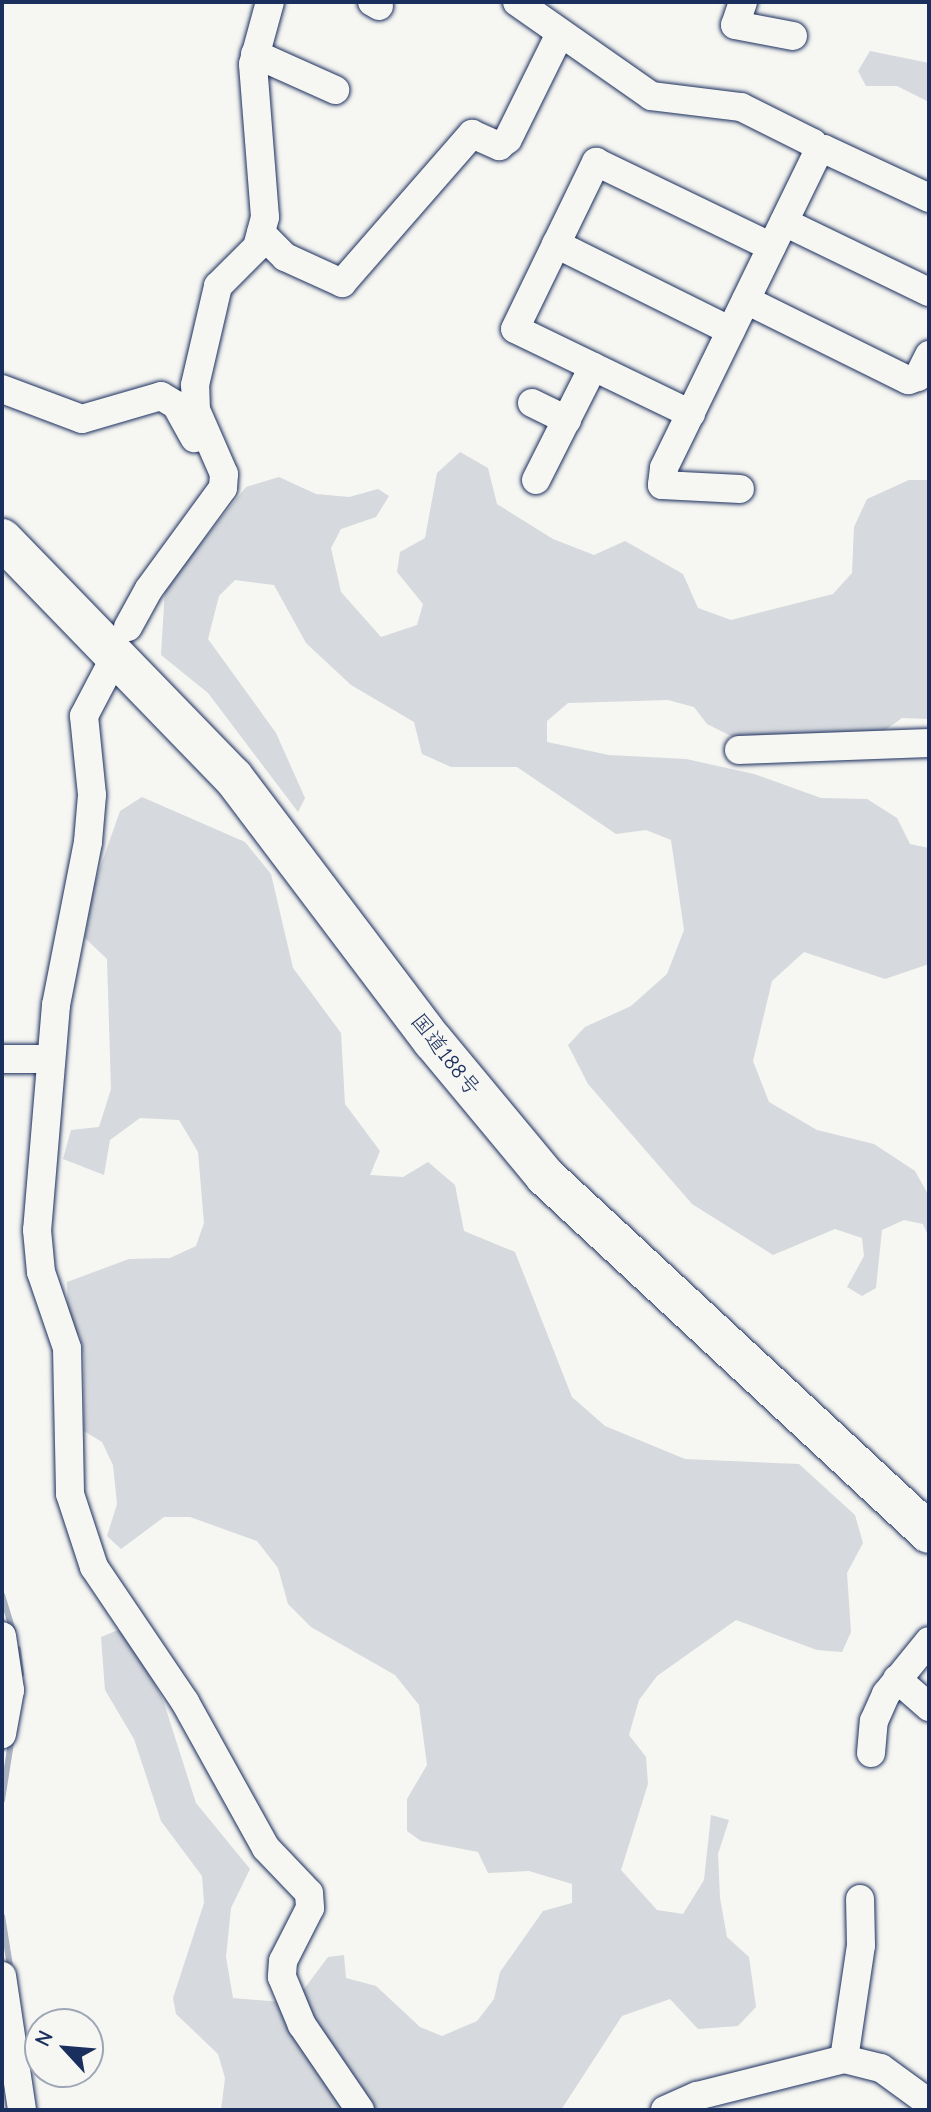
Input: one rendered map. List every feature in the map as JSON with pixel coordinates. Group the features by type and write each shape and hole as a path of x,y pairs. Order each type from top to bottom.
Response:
{"highway":[{"name":"国道188号","path":"2,539 233,777 433,1041 545,1176 929,1533"}],"street":[{"path":"128,627 215,499 224,474 196,410 195,385 218,286 244,262 261,233 255,54 270,2"},
{"path":"517,2 651,96 741,107 813,143 816,151 691,414 662,485 740,489"},
{"path":"743,2 735,25 793,36"},
{"path":"261,233 285,257 342,283 472,134 499,146 508,139 560,34"},
{"path":"255,54 335,90"},
{"path":"816,151 824,149 929,198"},
{"path":"691,414 515,329 596,162 929,292"},
{"path":"556,244 731,331"},
{"path":"746,300 924,375"},
{"path":"536,480 593,367"},
{"path":"2,389 82,419 161,396 176,405 190,429 215,499"},
{"path":"532,403 567,420"},
{"path":"108,670 84,716 92,795 88,842 51,1059 37,1230 41,1272 67,1348 70,1494 77,1528 94,1567 185,1702 266,1848 309,1893 305,1922 283,1961 284,1985 327,2065 360,2110"},
{"path":"739,750 929,743"},
{"path":"2,1059 51,1059"},
{"path":"2,1636 10,1690 2,1734"},
{"path":"871,1753 874,1721 897,1679 929,1641"},
{"path":"897,1679 929,1707"},
{"path":"844,2059 861,1945 860,1899"},
{"path":"2,1976 22,2110"},
{"path":"665,2110 697,2096 844,2059 881,2068 929,2103"}],"shaded area":[{"path":"870,51 929,63 929,102 897,86 866,86 858,71"},
{"path":"460,452 488,468 497,504 553,539 594,555 625,541 683,574 698,608 731,620 833,594 852,573 854,527 867,499 909,480 929,480 929,719 902,718 877,736 739,740 707,724 694,707 668,700 568,703 547,721 547,742 609,755 686,759 754,774 821,798 867,799 897,818 910,844 929,848 929,964 885,979 804,952 772,981 753,1061 769,1102 817,1130 874,1144 915,1171 929,1196 929,1238 923,1224 904,1220 882,1230 876,1288 862,1296 847,1287 864,1256 862,1238 835,1229 773,1255 692,1204 588,1084 568,1045 585,1027 631,1006 667,974 684,930 671,840 646,830 616,834 517,767 451,767 422,754 414,722 351,685 306,643 274,585 235,580 219,596 208,639 276,733 305,798 298,812 208,693 161,655 165,588 246,487 279,477 316,494 349,497 378,489 389,496 376,517 341,529 331,548 341,592 381,637 417,625 423,604 397,572 400,552 425,538 437,473"},
{"path":"142,797 245,842 271,874 293,968 341,1033 345,1104 380,1151 370,1175 403,1177 428,1162 455,1185 464,1231 515,1252 572,1397 605,1426 685,1459 799,1464 855,1515 863,1543 847,1573 851,1632 842,1652 817,1650 736,1620 657,1676 639,1700 629,1735 646,1757 648,1784 621,1870 657,1910 683,1914 704,1880 711,1815 729,1820 718,1854 720,1898 727,1937 749,1957 756,2007 738,2026 698,2029 670,1999 622,2016 561,2110 221,2110 225,2078 218,2054 176,2014 173,1998 204,1903 202,1876 161,1821 134,1739 105,1690 101,1637 118,1630 139,1650 164,1703 196,1803 250,1869 231,1908 226,1957 233,1998 282,2002 304,1989 328,1957 344,1955 346,1978 376,1986 420,2027 442,2036 477,2021 494,1999 500,1972 543,1911 572,1903 572,1884 529,1871 488,1873 478,1852 421,1841 407,1831 407,1799 427,1765 419,1705 395,1675 311,1627 288,1604 278,1568 257,1541 190,1517 164,1517 121,1549 107,1536 117,1504 113,1465 102,1442 84,1431 84,1355 80,1336 68,1327 67,1282 129,1259 170,1258 196,1246 204,1223 198,1152 179,1120 140,1118 110,1140 104,1175 63,1159 71,1130 99,1127 111,1089 107,959 85,938 93,888 120,811"}],"waterway":[{"path":"2,1595 13,1631"},
{"path":"18,1649 21,1674"},
{"path":"2,1800 12,1736"},
{"path":"2,1916 11,1972"}]}
